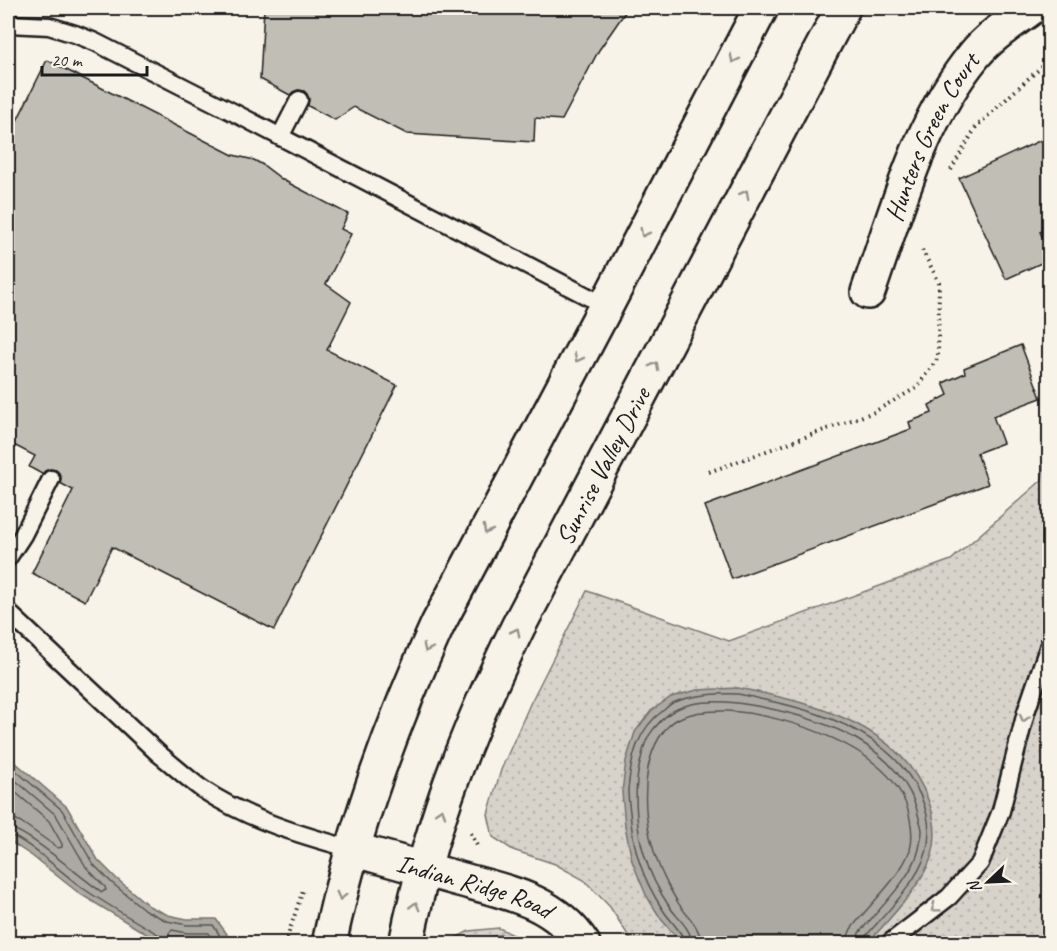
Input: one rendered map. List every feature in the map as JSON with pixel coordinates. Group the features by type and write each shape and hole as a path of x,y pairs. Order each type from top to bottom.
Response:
{"main road":[{"path":"330,944 352,849 397,718 418,666 761,8"},
{"name":"Sunrise Valley Drive","path":"406,944 424,868 453,775 499,666 843,8"},
{"name":"Hunters Green Court","path":"868,292 926,133 947,93 976,53 1003,28 1031,8"},
{"name":"Indian Ridge Road","path":"352,849 526,898 554,913 565,922 583,944"}],"lane":[{"path":"8,24 49,26 95,42 606,306"},
{"path":"280,137 299,100"},
{"path":"8,558 51,479"},
{"path":"8,612 182,774 219,800 262,820 313,839 352,849"},
{"path":"888,944 949,897 980,863 1000,811 1026,712 1050,642"}],"path":[{"path":"285,944 307,880 313,839"}],"green space":[{"path":"1049,423 1049,943 633,943 610,907 584,880 555,864 513,850 493,837 488,814 501,770 530,704 587,591 729,641 951,560 1042,480"},
{"path":"499,928 530,943 447,944 469,931"},
{"path":"497,935 514,935 530,943 473,943"}],"water":[{"path":"738,688 794,701 850,721 876,735 898,753 916,775 933,815 934,849 913,890 868,943 681,943 661,919 646,895 632,861 625,826 622,792 626,761 635,732 651,711 671,697 697,690"},
{"path":"8,756 67,807 98,860 116,878 149,906 168,915 187,919 216,919 227,934 222,943 161,943 80,894 8,840"}],"building":[{"path":"264,8 628,8 599,50 562,120 535,118 534,142 407,134 354,107 335,120 308,106 309,99 304,91 298,90 290,95 260,79"},
{"path":"47,60 233,155 254,160 283,180 348,214 341,229 351,234 326,284 351,302 327,350 397,385 274,630 112,547 85,601 32,573 73,490 60,483 61,478 56,470 50,469 42,474 29,467 35,456 8,442 8,139"},
{"path":"1050,136 1050,228 1040,232 1050,252 1050,259 1006,279 959,178"},
{"path":"1021,345 1041,398 993,416 1003,443 977,453 988,484 732,579 705,506 911,429 909,422 932,413 929,405 948,395 943,383 965,373 964,368"}]}
